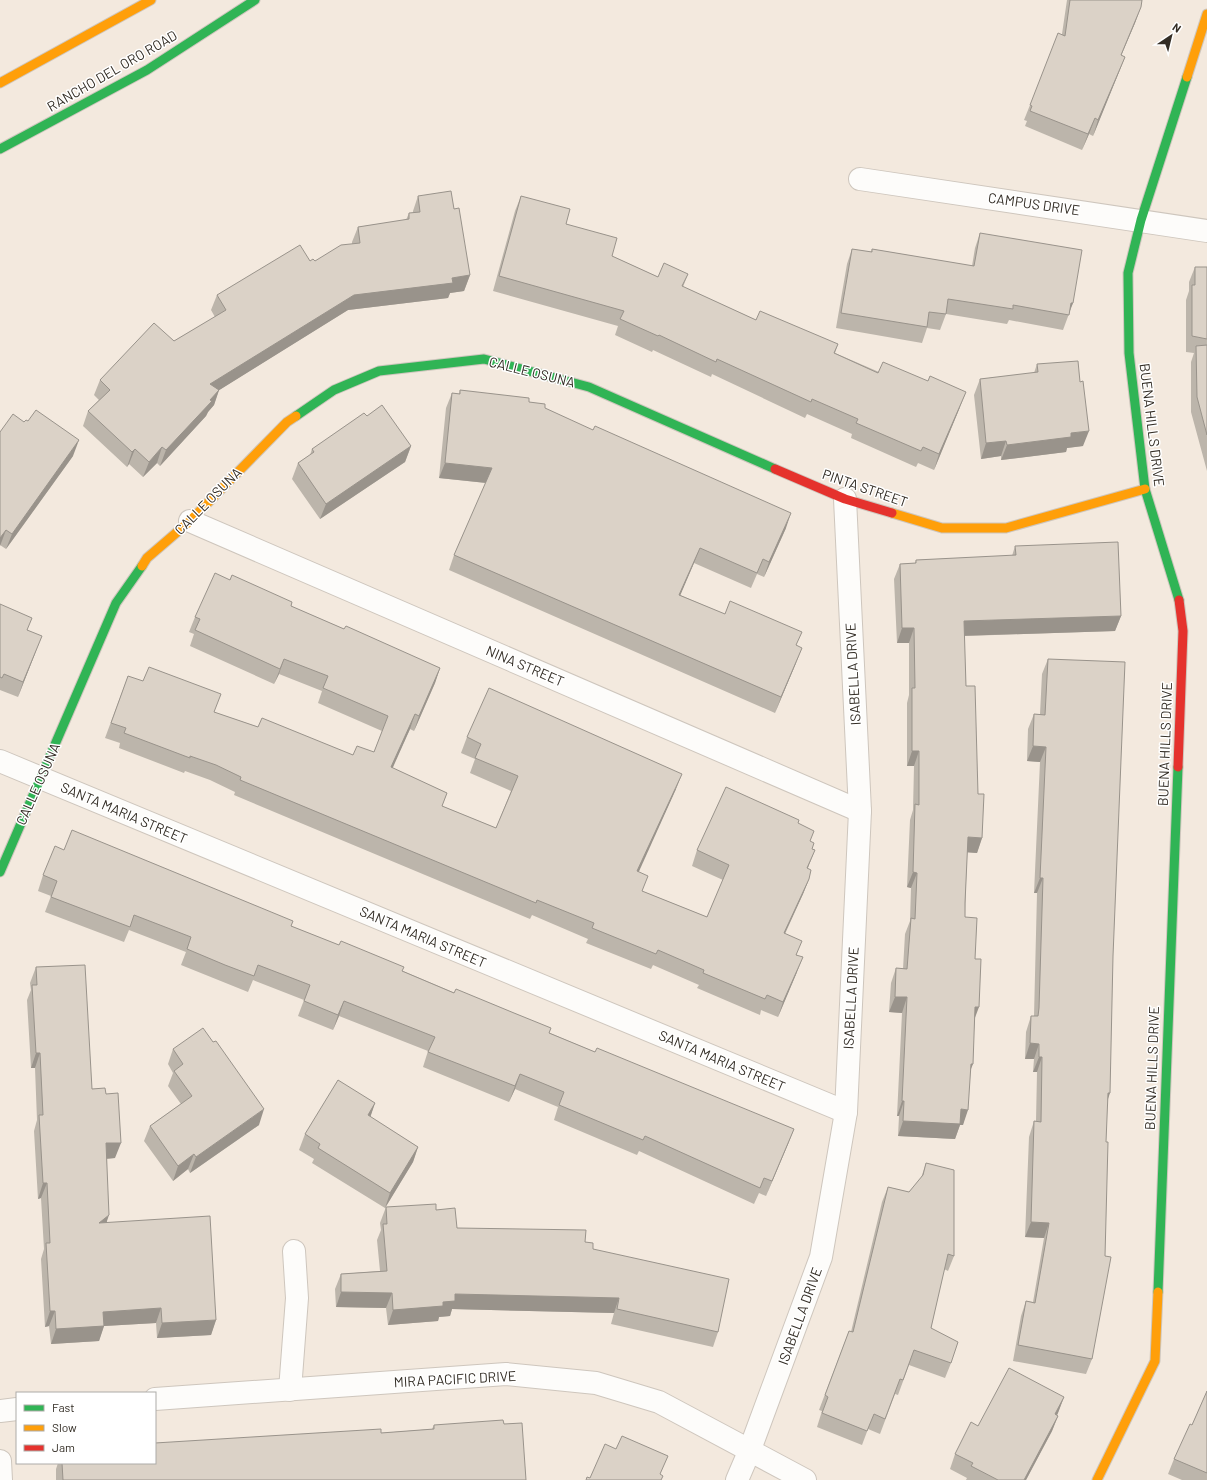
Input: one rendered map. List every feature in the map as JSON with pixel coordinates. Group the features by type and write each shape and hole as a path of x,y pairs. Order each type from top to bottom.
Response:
{"street":[{"path":"0,84 151,0"},
{"name":"RANCHO DEL ORO ROAD","path":"0,149 147,70 255,0"},
{"name":"BUENA HILLS DRIVE","path":"1098,1480 1154,1362 1184,631 1179,596 1145,489 1129,353 1128,273 1141,220 1207,14"},
{"name":"CAMPUS DRIVE","path":"860,179 1207,231"},
{"name":"CALLE OSUNA","path":"0,872 116,603 147,558 190,521 287,422 334,390 379,371 484,359 589,387"},
{"name":"PINTA STREET","path":"589,387 845,499 942,528 1006,528 1145,489"},
{"name":"ISABELLA DRIVE","path":"737,1480 749,1452 821,1257 846,1112 860,811 845,499"},
{"name":"NINA STREET","path":"190,521 860,811"},
{"name":"SANTA MARIA STREET","path":"0,761 846,1112"},
{"path":"290,1390 296,1298 294,1252"},
{"name":"MIRA PACIFIC DRIVE","path":"156,1399 506,1374 596,1383 659,1402 749,1452 805,1480"},
{"path":"0,1411 16,1409"},
{"path":"0,1461 1,1480"}],"building":[{"path":"1070,0 1142,0 1141,7 1121,55 1125,57 1098,120 1095,118 1088,134 1030,111 1032,106 1030,105 1058,33 1065,36"},
{"path":"451,191 454,209 459,208 470,275 452,278 453,283 354,295 210,384 219,390 210,400 212,401 166,450 162,447 149,462 135,449 132,452 88,411 110,390 100,380 154,323 174,341 226,310 217,295 300,245 310,261 313,259 315,261 341,245 360,243 358,227 409,219 409,213 420,212 418,196"},
{"path":"521,196 570,209 566,224 617,238 612,256 658,277 664,263 688,274 682,286 756,320 760,311 838,344 834,353 878,373 883,362 928,381 930,376 966,392 939,454 923,447 921,451 856,423 858,419 812,399 811,402 717,359 716,362 659,335 658,336 620,319 624,311 499,276"},
{"path":"980,233 1082,250 1073,303 1071,303 1069,315 1013,305 1013,309 948,299 946,314 929,312 927,327 841,313 852,249 872,252 872,249 974,266"},
{"path":"1195,267 1207,267 1207,339 1192,336 1192,285 1195,285"},
{"path":"1207,345 1207,435 1197,397 1196,346"},
{"path":"1078,361 1080,382 1083,381 1089,431 1071,433 1071,437 1007,445 1006,441 986,443 980,379 1038,372 1037,364"},
{"path":"460,390 529,398 529,402 545,404 545,408 593,430 595,426 791,513 769,562 763,559 757,573 700,548 679,595 725,614 730,601 802,632 796,645 802,648 781,697 454,555 492,468 445,463 452,393 460,394"},
{"path":"382,405 411,446 326,504 298,463 314,452 312,449 364,413 367,416"},
{"path":"36,410 79,440 12,534 6,530 0,538 0,432 13,414 24,422 26,420 28,421"},
{"path":"1118,542 1121,616 964,621 966,686 975,686 978,794 984,794 982,838 968,837 965,917 977,918 975,959 981,959 979,1007 975,1007 973,1064 971,1064 968,1110 961,1109 960,1124 903,1121 904,1101 902,1101 907,997 895,997 896,968 907,969 911,918 915,919 917,873 913,872 915,804 919,805 919,751 912,751 912,688 915,688 914,628 902,628 900,564 916,563 916,560 1016,555 1015,546"},
{"path":"215,573 230,580 232,575 292,602 291,606 344,629 346,626 440,668 419,716 415,714 391,767 447,793 442,806 496,828 518,776 475,758 481,744 467,737 489,688 682,774 637,871 648,876 642,891 707,917 729,865 697,850 726,787 799,820 798,823 814,831 810,841 814,843 812,849 815,850 807,868 811,870 809,879 784,933 802,941 796,955 803,957 783,1002 767,995 765,999 703,973 704,970 658,950 656,954 592,928 594,923 537,900 536,903 240,780 241,777 216,765 190,756 190,758 124,733 126,728 111,723 128,676 143,681 149,667 221,694 214,712 258,727 262,718 353,755 357,746 374,752 388,716 323,688 328,676 284,659 280,669 195,630 200,619 195,617"},
{"path":"0,604 32,618 27,630 42,636 23,682 4,674 2,678 0,677"},
{"path":"1048,659 1125,662 1113,956 1110,1093 1108,1093 1106,1142 1108,1142 1105,1256 1111,1257 1092,1359 1018,1345 1026,1301 1035,1303 1049,1223 1031,1222 1034,1121 1041,1122 1042,1057 1039,1057 1039,1044 1030,1043 1031,1016 1038,1016 1039,1008 1043,878 1040,878 1046,747 1033,746 1034,714 1045,715"},
{"path":"72,830 293,921 291,926 339,945 341,941 404,967 402,971 454,993 456,989 551,1028 549,1033 595,1052 597,1048 794,1129 772,1181 764,1178 760,1188 645,1136 643,1140 559,1105 564,1092 520,1074 515,1086 428,1052 435,1037 344,1001 338,1015 304,1001 310,985 258,965 254,976 225,965 187,949 191,937 134,915 130,927 51,897 57,881 43,875 55,846 64,850"},
{"path":"85,965 92,1089 105,1088 106,1094 118,1093 121,1143 106,1143 109,1215 99,1223 210,1216 216,1320 162,1323 161,1308 103,1312 104,1326 56,1329 55,1311 50,1311 46,1243 50,1243 47,1183 43,1183 39,1115 43,1115 40,1053 36,1053 32,985 37,985 36,967"},
{"path":"203,1028 213,1042 216,1041 264,1109 196,1157 194,1154 178,1166 150,1126 192,1096 174,1071 183,1064 173,1049"},
{"path":"338,1080 375,1103 368,1115 418,1147 390,1193 318,1148 320,1144 305,1134"},
{"path":"926,1163 954,1170 954,1256 948,1254 931,1328 958,1342 951,1363 914,1350 903,1380 900,1379 885,1419 874,1414 867,1431 822,1413 828,1397 825,1395 849,1331 853,1332 888,1187 909,1192 923,1175"},
{"path":"436,1204 436,1210 455,1208 457,1228 586,1230 585,1242 593,1243 593,1249 729,1279 718,1332 617,1309 619,1298 455,1294 455,1301 443,1302 443,1306 393,1310 392,1293 341,1292 341,1274 387,1271 383,1224 387,1224 386,1207"},
{"path":"1009,1368 1064,1397 1055,1414 1058,1416 1024,1480 998,1480 971,1466 973,1463 955,1454 971,1422 978,1426"},
{"path":"1207,1391 1207,1473 1174,1459 1190,1424 1192,1425"},
{"path":"503,1420 504,1424 522,1423 526,1480 63,1480 62,1464 156,1464 156,1443 381,1429 381,1433 434,1429 434,1425"},
{"path":"622,1436 668,1456 660,1474 663,1476 661,1480 586,1480 587,1477 590,1478 605,1444 616,1449"}],"traffic: fast":[{"path":"0,149 147,70 255,0"},
{"path":"1179,600 1145,489 1129,353 1128,273 1141,220 1187,77"},
{"path":"296,416 334,390 379,371 484,359 589,387 775,469"},
{"path":"0,872 116,603 142,566"},
{"path":"1158,1292 1178,767"}],"traffic: slow":[{"path":"0,83 151,0"},
{"path":"1187,77 1207,14"},
{"path":"142,566 147,558 190,521 287,422 296,416"},
{"path":"892,513 942,528 1006,528 1145,489"},
{"path":"1097,1480 1155,1361 1158,1292"}],"traffic: jam":[{"path":"775,469 845,499 892,513"},
{"path":"1178,767 1183,631 1179,600"}]}
